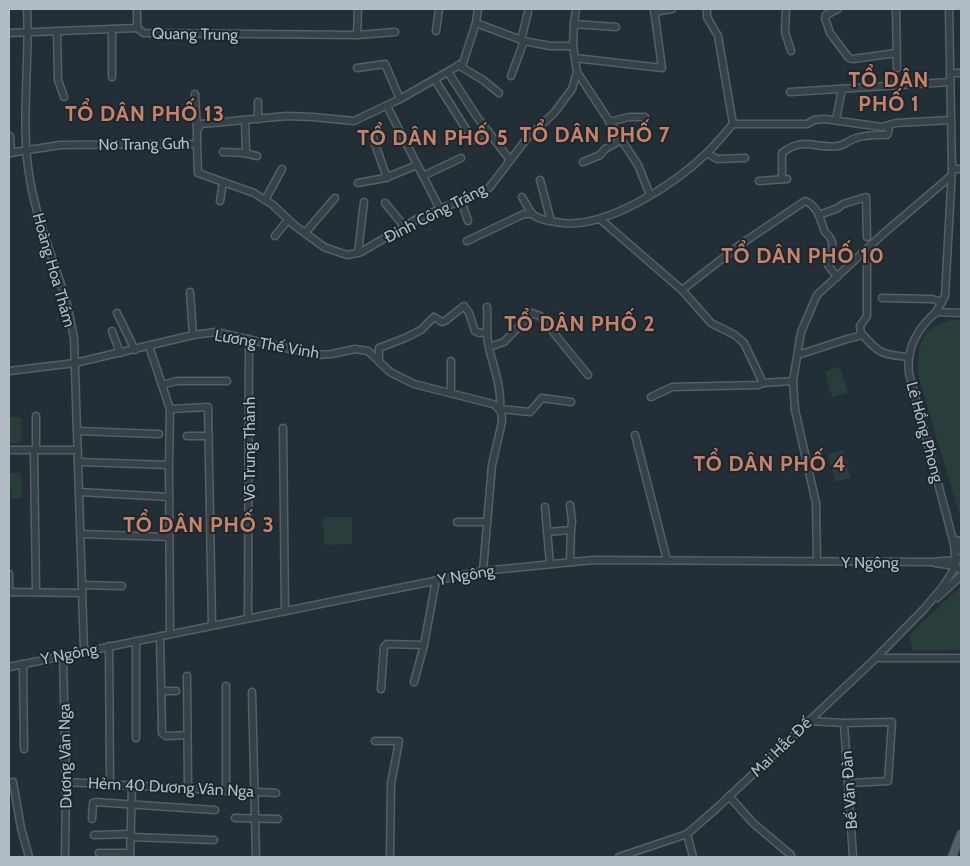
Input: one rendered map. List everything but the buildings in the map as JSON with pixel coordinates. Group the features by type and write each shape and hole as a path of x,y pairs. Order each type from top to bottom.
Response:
{"main road":[{"path":"952,857 961,834"},
{"path":"956,857 957,845"}],"street":[{"name":"Hoàng Hoa Thám","path":"27,9 26,150 30,180 38,220 65,298 74,338 84,651"},
{"path":"137,9 137,28"},
{"path":"357,35 358,9"},
{"path":"436,31 439,9"},
{"name":"Nơ Trang Gưh","path":"10,153 60,145 197,144 197,130 201,124 287,116 354,122 435,80 463,62 476,23 478,9"},
{"path":"576,9 573,46 577,72 638,165 650,195"},
{"path":"575,58 662,68 654,10 672,9"},
{"path":"707,9 707,17 718,36 733,124"},
{"path":"786,9 785,32 791,51"},
{"path":"838,9 826,15 825,18 830,33 849,58 896,52"},
{"path":"896,9 897,68"},
{"name":"Lê Hồng Phong","path":"949,9 951,173 946,296 914,347 911,363 961,552"},
{"path":"511,76 522,41 528,12"},
{"path":"476,23 522,41 550,46 573,46"},
{"path":"574,24 616,27"},
{"name":"Quang Trung","path":"9,32 137,28 144,34 357,35 395,32"},
{"path":"112,29 112,77"},
{"path":"57,31 58,80 64,97"},
{"path":"358,68 385,64 400,99"},
{"path":"458,65 483,80 499,93"},
{"path":"448,72 510,160"},
{"name":"Đinh Công Tráng","path":"358,253 440,209 489,188 528,137 558,107 572,89 577,72"},
{"path":"950,72 961,72"},
{"path":"435,80 473,140 488,131"},
{"path":"790,92 950,82"},
{"path":"836,120 842,89"},
{"path":"195,94 197,130"},
{"path":"258,102 258,119"},
{"path":"387,106 440,209"},
{"path":"609,122 628,117 645,116"},
{"path":"245,120 246,153"},
{"path":"522,197 532,214 542,220 568,225 600,220 650,195 686,171 733,124 808,124 814,120 836,120 874,127 896,123 951,120"},
{"path":"759,182 784,179 782,153 787,149 806,144 839,146 855,138 887,135 889,125"},
{"path":"10,136 10,153"},
{"path":"373,138 387,178"},
{"path":"584,162 600,155 605,149 621,140"},
{"path":"197,144 198,173 254,193 324,247 347,255 358,253 364,202"},
{"path":"223,152 246,153 257,156"},
{"path":"707,152 717,159 745,158"},
{"path":"423,176 461,158"},
{"path":"358,183 387,178 417,165"},
{"path":"265,200 282,169"},
{"path":"816,561 816,503 795,410 793,381 801,332 818,295 951,173 961,169"},
{"path":"540,180 551,221"},
{"path":"220,201 223,182"},
{"path":"819,215 838,208 843,204 866,197 867,237"},
{"path":"305,233 335,198"},
{"path":"461,200 468,221"},
{"path":"682,290 741,244 804,201 811,204 819,215 825,232 832,243 833,248 827,260 828,265 837,277"},
{"path":"385,203 405,227"},
{"path":"467,241 524,214 532,214"},
{"path":"275,236 288,220"},
{"path":"600,220 682,290 711,323 735,335 744,343 763,383"},
{"path":"861,334 860,326 867,316 867,249"},
{"path":"190,292 193,335"},
{"path":"882,298 932,299 942,302"},
{"path":"378,361 379,348 420,330 434,317 442,322 445,321 464,306 468,310 475,331 479,333 486,332"},
{"path":"483,571 492,465 502,422 498,376 486,332 487,307"},
{"path":"936,312 961,313"},
{"name":"Lê Hồng Phong","path":"936,312 910,346 909,373 959,563"},
{"path":"117,313 135,350"},
{"path":"489,347 504,342 532,314 540,316 588,375"},
{"path":"112,331 120,353"},
{"name":"Lương Thế Vinh","path":"9,371 75,363 193,335 216,332 317,355 355,349 368,351 390,372 414,384 493,404 500,408 530,412 542,398 571,402"},
{"path":"798,355 847,338 863,335 878,351 890,355 909,357"},
{"name":"Võ Trung Thành","path":"248,618 249,339"},
{"path":"149,346 170,409 170,634"},
{"path":"451,362 451,393"},
{"path":"162,385 177,381 227,381"},
{"path":"651,397 672,387 758,385 793,381"},
{"path":"170,409 208,407 212,625"},
{"path":"36,416 36,592"},
{"path":"283,428 284,611"},
{"path":"77,431 159,434"},
{"path":"635,435 667,560"},
{"path":"187,436 209,436"},
{"path":"9,450 78,450"},
{"path":"78,462 169,465"},
{"path":"79,492 169,497"},
{"path":"570,505 572,521 570,530 570,562"},
{"path":"545,507 550,564"},
{"path":"457,522 487,522"},
{"path":"547,532 570,530"},
{"path":"80,534 169,537"},
{"name":"Y Ngông","path":"9,666 483,571 594,560 959,563"},
{"name":"Mai Hắc Đế","path":"925,608 959,563"},
{"path":"9,574 9,592 82,594"},
{"name":"Mai Hắc Đế","path":"619,857 687,834 961,576"},
{"path":"414,682 424,645 436,580"},
{"path":"82,585 122,586"},
{"path":"160,636 163,735 187,735"},
{"path":"136,641 136,738"},
{"path":"381,689 384,647 387,644 424,645"},
{"path":"109,646 110,784"},
{"name":"Dương Vân Nga","path":"63,655 66,782 65,857"},
{"path":"876,658 961,658"},
{"path":"23,664 24,749"},
{"path":"187,676 188,788"},
{"path":"226,686 226,791"},
{"path":"161,691 176,691"},
{"path":"252,692 256,857"},
{"path":"808,721 844,723 892,722 888,781 849,783"},
{"name":"Bế Văn Đàn","path":"844,723 853,857"},
{"path":"375,741 399,741 392,784 390,857"},
{"path":"13,782 21,828 29,857"},
{"name":"Hẻm 40 Dương Vân Nga","path":"66,782 276,793"},
{"path":"99,853 130,855 132,785"},
{"path":"729,796 753,823 791,857"},
{"path":"92,819 94,802 215,810"},
{"path":"235,818 278,819"},
{"path":"687,834 693,857"},
{"path":"94,835 214,840"}],"green space":[{"path":"951,320 961,320 961,519 918,376 920,347 926,334 932,328"},
{"path":"840,367 848,393 832,397 825,371"},
{"path":"9,417 21,417 21,443 9,443"},
{"path":"843,450 851,478 835,482 828,454"},
{"path":"10,473 21,473 22,498 11,498"},
{"path":"323,517 352,517 352,544 324,545"},
{"path":"961,586 961,650 913,651 909,635"}],"district":[{"name":"TỔ DÂN PHỐ 1","path":"889,91"},
{"name":"TỔ DÂN PHỐ 13","path":"145,113"},
{"name":"TỔ DÂN PHỐ 7","path":"595,134"},
{"name":"TỔ DÂN PHỐ 5","path":"433,137"},
{"name":"TỔ DÂN PHỐ 10","path":"803,255"},
{"name":"TỔ DÂN PHỐ 2","path":"580,323"},
{"name":"TỔ DÂN PHỐ 4","path":"770,463"},
{"name":"TỔ DÂN PHỐ 3","path":"199,524"}]}
